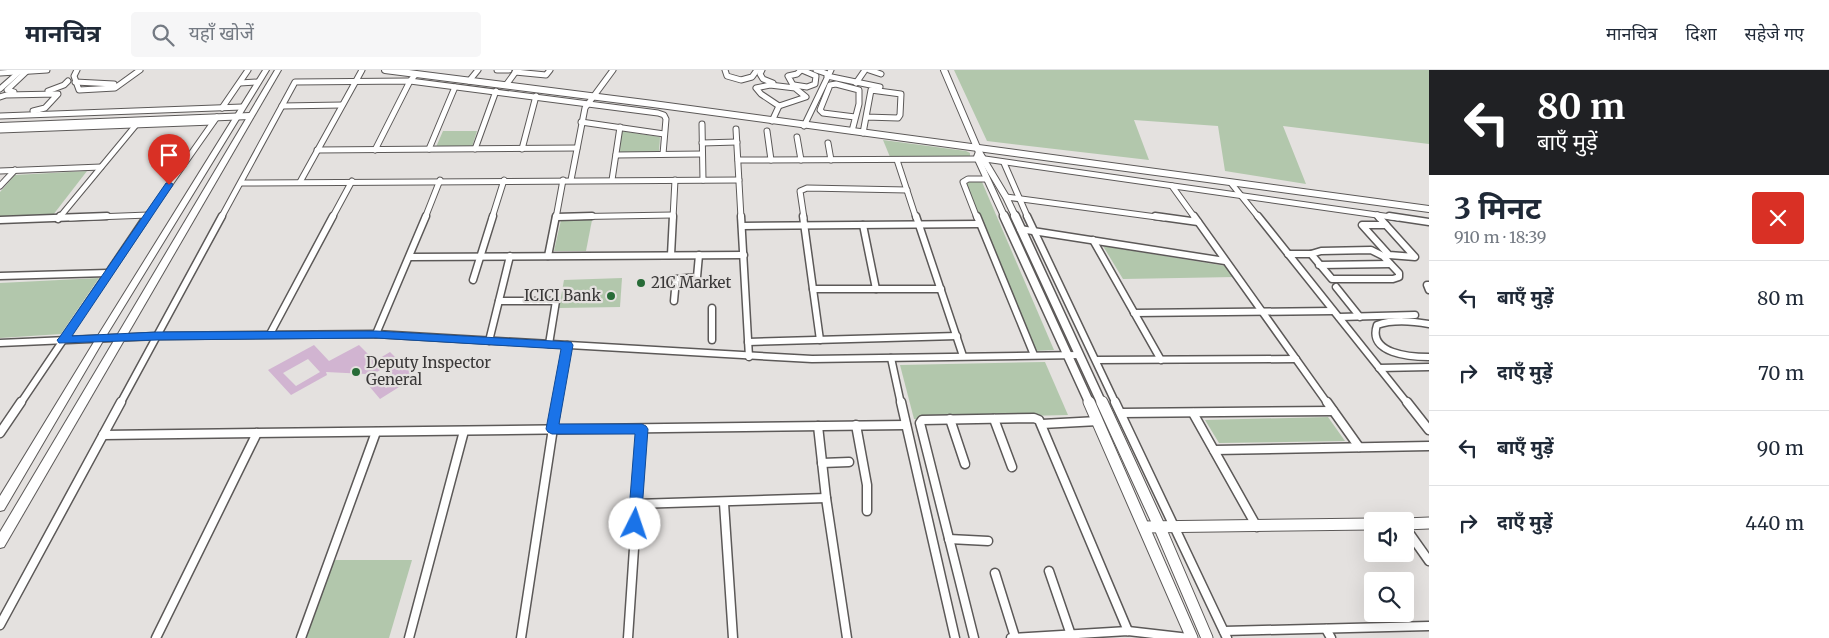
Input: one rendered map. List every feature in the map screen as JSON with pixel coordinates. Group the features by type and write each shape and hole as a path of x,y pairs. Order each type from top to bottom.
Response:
{"main road":[{"path":"0,506 100,338 266,70"},
{"path":"0,543 278,70"}],"street":[{"path":"0,75 48,70"},
{"path":"77,70 74,76 79,90 115,88 122,85 140,70"},
{"path":"222,108 248,70"},
{"path":"300,182 362,70"},
{"path":"385,70 852,131 980,155 1231,183 1429,210"},
{"path":"430,76 436,70"},
{"path":"468,81 478,70"},
{"path":"497,70 509,70"},
{"path":"506,86 516,71 546,75 550,70"},
{"path":"571,180 581,122 588,103 614,70"},
{"path":"725,70 730,78 748,80 755,76 757,70"},
{"path":"762,70 760,74 766,81 793,85 807,87 815,84 816,76 801,70 797,74 788,76 793,85"},
{"path":"816,70 828,73 834,78 881,87"},
{"path":"834,78 839,70"},
{"path":"856,82 864,70"},
{"path":"869,70 881,74"},
{"path":"944,70 980,155 987,179 1098,421 1191,638 1128,631 1011,638"},
{"path":"20,73 7,91 47,91 64,85 68,81"},
{"path":"0,88 20,73"},
{"path":"804,126 828,73"},
{"path":"375,150 410,81 416,74"},
{"path":"0,625 296,82 410,81 536,96 664,115 666,119 663,154"},
{"path":"240,83 258,82"},
{"path":"852,131 856,116 860,94 859,90 836,84 830,85 820,110 824,113 856,116"},
{"path":"772,121 779,106 804,99 805,94 793,88 779,86 766,85 756,88 761,94 779,106"},
{"path":"429,149 455,87"},
{"path":"863,133 866,117 872,90 901,94 900,115 895,120 866,117"},
{"path":"475,149 496,91"},
{"path":"0,97 6,94 58,94 42,110 0,116"},
{"path":"522,148 536,96"},
{"path":"282,106 342,105"},
{"path":"0,112 11,114 242,107"},
{"path":"0,130 136,125 250,116"},
{"path":"0,126 215,120"},
{"path":"0,433 108,273 215,120"},
{"path":"581,122 664,134"},
{"path":"702,124 702,180"},
{"path":"58,219 136,125"},
{"path":"612,180 620,127"},
{"path":"736,129 749,357"},
{"path":"767,132 771,160"},
{"path":"797,137 801,160"},
{"path":"702,142 737,142"},
{"path":"828,143 831,160"},
{"path":"317,150 577,148"},
{"path":"616,155 702,154"},
{"path":"980,155 1006,198 1160,528 1207,638"},
{"path":"738,160 897,160 980,155 1004,163 1429,222"},
{"path":"897,160 963,356"},
{"path":"1004,163 1034,232 1226,635 1326,629 1429,626"},
{"path":"0,171 101,167"},
{"path":"0,186 15,170"},
{"path":"987,179 963,182 1034,355"},
{"path":"376,334 440,180"},
{"path":"473,280 504,180"},
{"path":"548,256 563,180"},
{"path":"670,255 675,180"},
{"path":"240,182 739,180"},
{"path":"270,334 352,181"},
{"path":"1231,183 1429,430"},
{"path":"1172,186 1359,447"},
{"path":"820,340 799,192 802,190 908,190"},
{"path":"1006,198 1198,222"},
{"path":"556,217 672,214"},
{"path":"0,220 148,215"},
{"path":"1377,215 1415,257 1397,258 1390,255 1362,226 1386,225"},
{"path":"742,226 979,224"},
{"path":"862,225 876,289"},
{"path":"1020,229 1225,261"},
{"path":"1092,240 1161,360"},
{"path":"1288,254 1371,250 1380,254 1399,273 1399,277 1393,279 1339,280 1328,276 1312,254"},
{"path":"674,301 676,279 697,277 698,255"},
{"path":"410,256 744,255"},
{"path":"489,341 510,256"},
{"path":"1319,265 1390,264"},
{"path":"0,276 108,273"},
{"path":"1041,274 1055,275"},
{"path":"1429,285 1427,285 1429,290"},
{"path":"1336,287 1360,317"},
{"path":"813,289 941,289"},
{"path":"499,301 556,301 550,344"},
{"path":"712,308 712,340"},
{"path":"1134,313 1333,310"},
{"path":"1339,317 1414,315"},
{"path":"1062,320 1076,319"},
{"path":"1429,324 1419,322 1383,322 1378,324 1375,331 1378,341 1390,353 1399,356 1429,357"},
{"path":"0,343 157,336 376,334 749,357 812,359 1079,355"},
{"path":"748,342 957,336"},
{"path":"521,638 552,429 567,345"},
{"path":"891,358 955,638"},
{"path":"1096,360 1296,359"},
{"path":"1379,368 1429,367"},
{"path":"1121,413 1333,411"},
{"path":"1193,413 1257,527"},
{"path":"1418,417 1429,417"},
{"path":"974,638 920,423 924,420 1036,418 1042,424 1128,631"},
{"path":"950,419 965,464"},
{"path":"994,419 1012,467"},
{"path":"1042,424 1098,421"},
{"path":"856,425 867,486 867,511"},
{"path":"103,435 906,425"},
{"path":"818,426 826,498 847,638"},
{"path":"628,638 642,429"},
{"path":"409,638 464,431"},
{"path":"301,638 376,432"},
{"path":"156,638 257,433"},
{"path":"1214,450 1429,446"},
{"path":"822,462 849,462"},
{"path":"636,504 724,503 826,498"},
{"path":"724,503 733,638"},
{"path":"1144,527 1364,524"},
{"path":"1414,525 1429,524"},
{"path":"1414,538 1429,561"},
{"path":"949,539 988,541"},
{"path":"1049,571 1072,634"},
{"path":"995,573 1015,637"},
{"path":"1326,629 1331,638"}],"green space":[{"path":"954,70 1429,70 1429,144 1283,126 1306,184 1225,171 1218,126 1134,120 1149,160 987,141"},
{"path":"443,131 477,131 472,147 436,147"},
{"path":"621,131 660,137 659,152 620,153"},
{"path":"883,140 966,151 970,153 970,158 890,157"},
{"path":"87,171 53,215 0,218 0,192 15,175"},
{"path":"965,182 982,182 1054,350 1034,351"},
{"path":"561,220 592,220 586,251 554,251"},
{"path":"1103,246 1226,266 1235,277 1123,279"},
{"path":"99,278 61,334 0,338 0,283"},
{"path":"622,278 620,307 559,308 564,280"},
{"path":"1045,362 1068,415 914,419 900,365"},
{"path":"1328,417 1345,441 1219,443 1205,420"},
{"path":"332,560 412,560 389,638 303,638"}],"building":[{"name":"Deputy Inspector General","path":"314,345 329,361 359,345 375,361 390,352 415,377 380,399 364,380 366,374 326,372 327,375 291,395 268,370","holes":["308,359 320,372 296,386 283,373","385,367 398,379 386,388 372,375"]}],"place":[{"name":"21C Market","path":"641,283"},
{"name":"ICICI Bank","path":"611,296"},
{"name":"Deputy Inspector General","path":"356,372"}],"route":[{"path":"169,185 63,340 157,336 376,334 567,345 552,429 642,429 635,524"}]}
